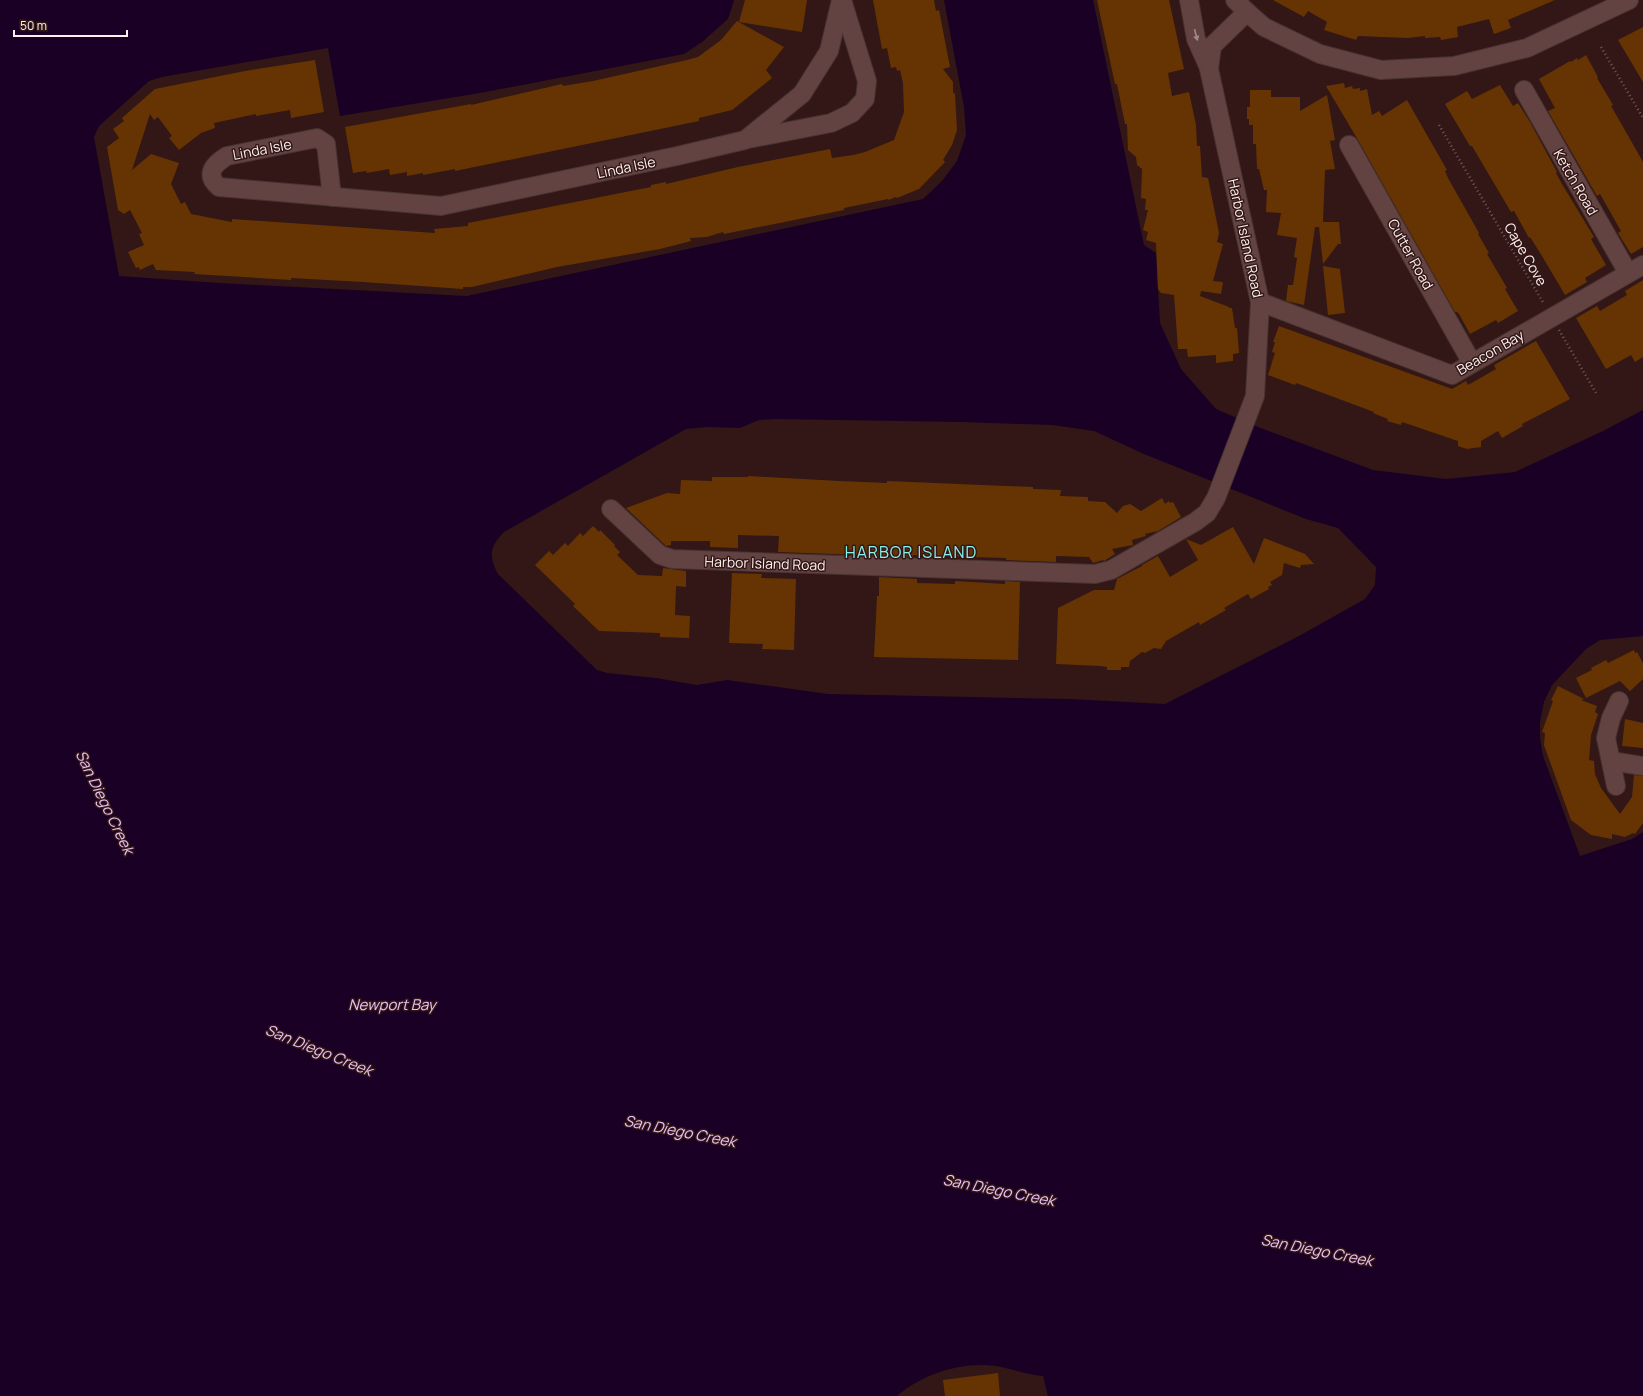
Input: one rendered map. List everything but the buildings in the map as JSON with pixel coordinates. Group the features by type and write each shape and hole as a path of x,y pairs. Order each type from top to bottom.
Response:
{"street":[{"name":"Linda Isle","path":"332,197 326,144 317,138 226,156 216,163 211,172 213,182 219,187 332,197 441,206 746,140 802,94 828,51 841,0"},
{"path":"746,140 831,122 852,114 865,99 867,81 841,0"},
{"name":"Harbor Island Road","path":"611,510 660,555 672,559 1095,574 1111,570 1194,522 1206,513 1216,498 1255,396 1260,302 1209,69 1196,39 1189,0"},
{"path":"1241,6 1264,27 1320,54 1381,70 1454,66 1527,48 1629,0"},
{"name":"Harbor Island Road","path":"1209,69 1212,46 1241,6"},
{"name":"Ketch Road","path":"1524,90 1636,269"},
{"name":"Cutter Road","path":"1349,145 1472,363"},
{"name":"Beacon Bay","path":"1260,302 1452,374 1636,269"},
{"path":"1616,786 1606,738 1611,718 1619,702"},
{"path":"1611,761 1643,766"}],"path":[{"path":"1601,47 1643,118"},
{"name":"Cape Cove","path":"1439,125 1596,393"}],"water":[{"name":"Newport Bay","path":"0,0 734,0 728,19 702,42 684,54 480,93 340,116 328,48 162,77 149,81 99,126 94,137 119,276 219,283 467,296 923,199 942,181 957,161 966,135 964,107 944,0 1093,0 1144,245 1156,253 1160,323 1181,369 1216,409 1258,427 1373,470 1446,479 1515,472 1603,431 1643,410 1643,636 1600,640 1586,649 1552,685 1544,702 1540,721 1540,738 1543,756 1580,856 1632,839 1643,832 1643,1396 1048,1396 1043,1376 1027,1374 1001,1367 973,1365 946,1370 932,1375 908,1388 897,1396 0,1396","holes":["776,419 1052,425 1094,431 1144,454 1306,519 1338,528 1376,567 1375,585 1365,599 1299,636 1165,704 1070,699 828,694 727,680 697,685 656,678 607,673 597,670 498,574 493,562 493,547 504,532 686,429 707,427 740,428 759,420"]}],"district":[{"name":"HARBOR ISLAND","path":"911,552"}],"water label":[{"name":"San Diego Creek","path":"105,802"},
{"name":"San Diego Creek","path":"319,1050"},
{"name":"San Diego Creek","path":"680,1131"},
{"name":"San Diego Creek","path":"999,1190"},
{"name":"San Diego Creek","path":"1317,1250"}]}
